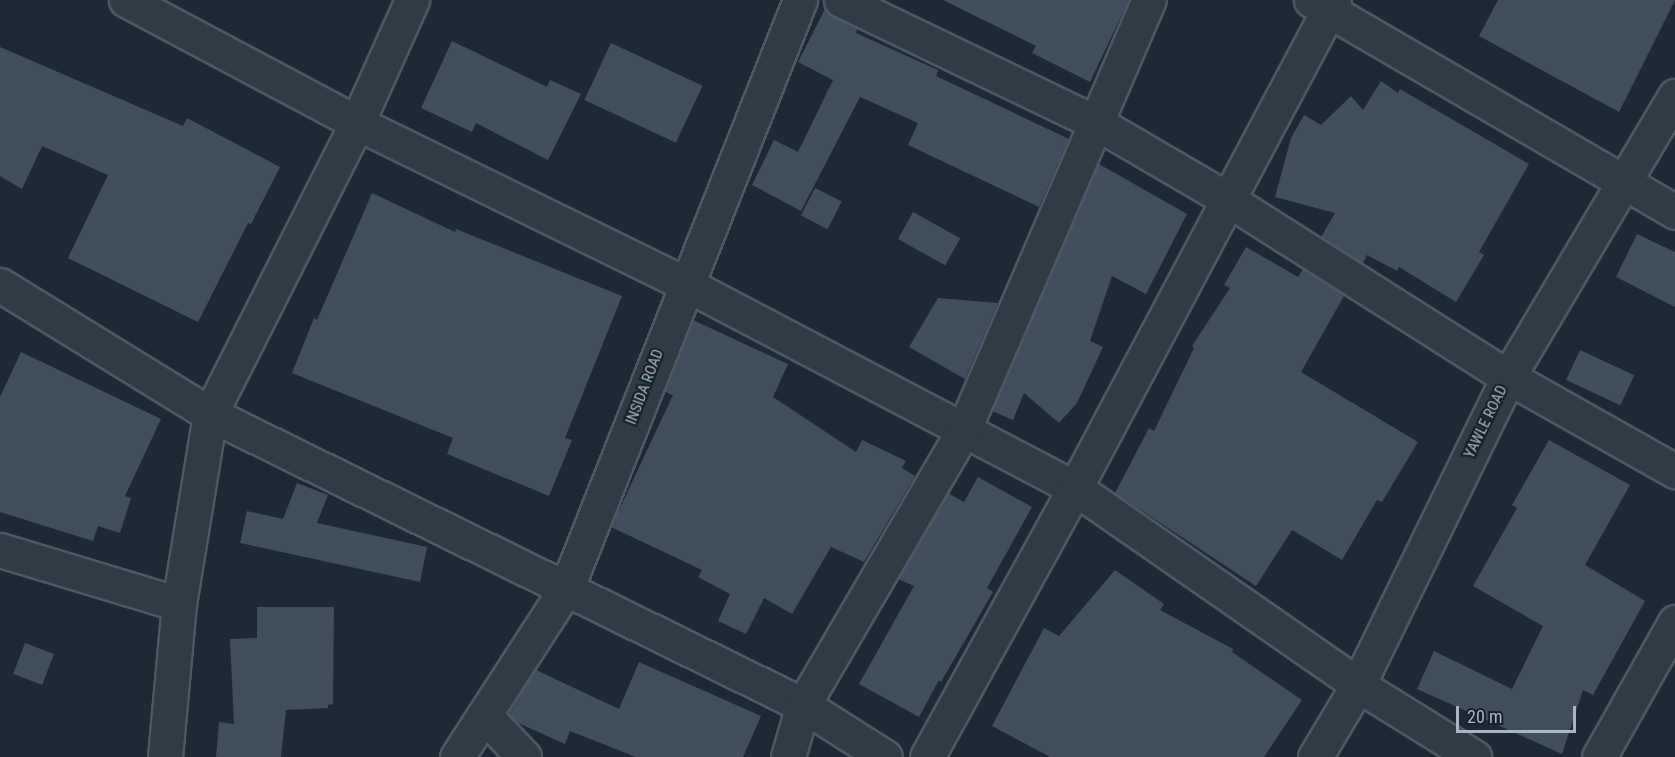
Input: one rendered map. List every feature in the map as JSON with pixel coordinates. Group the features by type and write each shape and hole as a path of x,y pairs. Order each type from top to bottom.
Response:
{"street":[{"path":"126,0 357,123 686,284 1076,488 1358,685 1474,757"},
{"path":"165,757 179,604 210,414 357,123 412,0"},
{"name":"INSIDA ROAD","path":"458,757 567,587 800,0"},
{"path":"841,0 1097,123 1227,199 1509,377 1675,471"},
{"path":"788,757 803,705 964,429 1149,0"},
{"path":"927,757 1076,488 1227,199 1324,3 1675,212"},
{"name":"YAWLE ROAD","path":"1315,757 1358,685 1509,377 1626,183 1675,96"},
{"path":"0,285 210,414 567,587 803,705 885,757"},
{"path":"1,554 179,604"},
{"path":"1599,757 1675,622"},
{"path":"484,715 524,757"}],"building":[{"path":"943,0 1129,0 1090,82 1032,53 1036,46"},
{"path":"1498,0 1675,0 1619,112 1479,36"},
{"path":"825,9 833,17 857,29 856,33 938,70 936,76 1069,139 1039,207 908,145 918,123 860,97 801,211 752,185 774,140 798,152 833,80 798,62"},
{"path":"452,41 547,87 550,80 581,94 548,160 476,123 472,132 421,108"},
{"path":"611,43 703,86 676,143 584,100"},
{"path":"0,47 183,126 187,118 280,167 251,224 248,223 198,322 68,258 108,175 42,146 22,189 0,176"},
{"path":"1381,81 1398,93 1400,89 1529,164 1479,252 1484,255 1456,302 1399,267 1397,271 1367,255 1363,263 1321,237 1335,213 1275,197 1291,138 1304,115 1321,125 1351,96 1363,110"},
{"path":"1099,164 1187,214 1146,294 1112,276 1090,341 1103,347 1077,403 1059,423 1024,393 1013,420 992,411"},
{"path":"815,188 842,202 828,229 801,216"},
{"path":"372,193 455,232 456,229 622,296 565,438 572,440 549,496 447,454 453,438 292,373 314,318 317,320"},
{"path":"913,212 960,238 945,265 898,239"},
{"path":"1637,234 1675,252 1675,307 1616,277"},
{"path":"1246,247 1298,277 1303,269 1344,296 1301,372 1418,442 1382,502 1377,500 1342,560 1292,530 1256,586 1115,493 1149,428 1154,431 1194,348 1192,346 1230,288 1224,285"},
{"path":"938,298 998,303 965,379 909,347"},
{"path":"693,320 788,364 773,397 856,452 862,440 906,461 902,468 915,476 864,562 831,547 792,614 764,598 746,634 718,621 730,594 698,577 702,570 611,527 673,395 665,392"},
{"path":"1580,350 1634,375 1620,405 1566,380"},
{"path":"21,352 161,419 125,496 131,498 120,533 98,526 93,541 0,512 0,397"},
{"path":"1549,440 1630,485 1585,565 1645,601 1593,695 1583,690 1562,754 1417,689 1434,651 1512,689 1543,626 1473,586 1517,508 1512,505"},
{"path":"978,477 1032,507 987,588 993,592 919,717 859,684 914,586 898,579 948,493 964,502"},
{"path":"297,483 328,495 317,523 427,547 420,582 240,543 247,511 283,519"},
{"path":"1115,570 1164,604 1160,610 1233,649 1232,652 1302,700 1264,757 1050,757 992,726 1044,628 1059,636"},
{"path":"257,607 334,607 333,704 328,705 328,708 286,710 281,757 216,757 219,722 234,724 230,639 257,638"},
{"path":"25,643 54,654 42,685 13,674"},
{"path":"639,662 761,716 743,757 636,757 570,731 565,744 516,722 509,714 536,670 619,709"}]}
